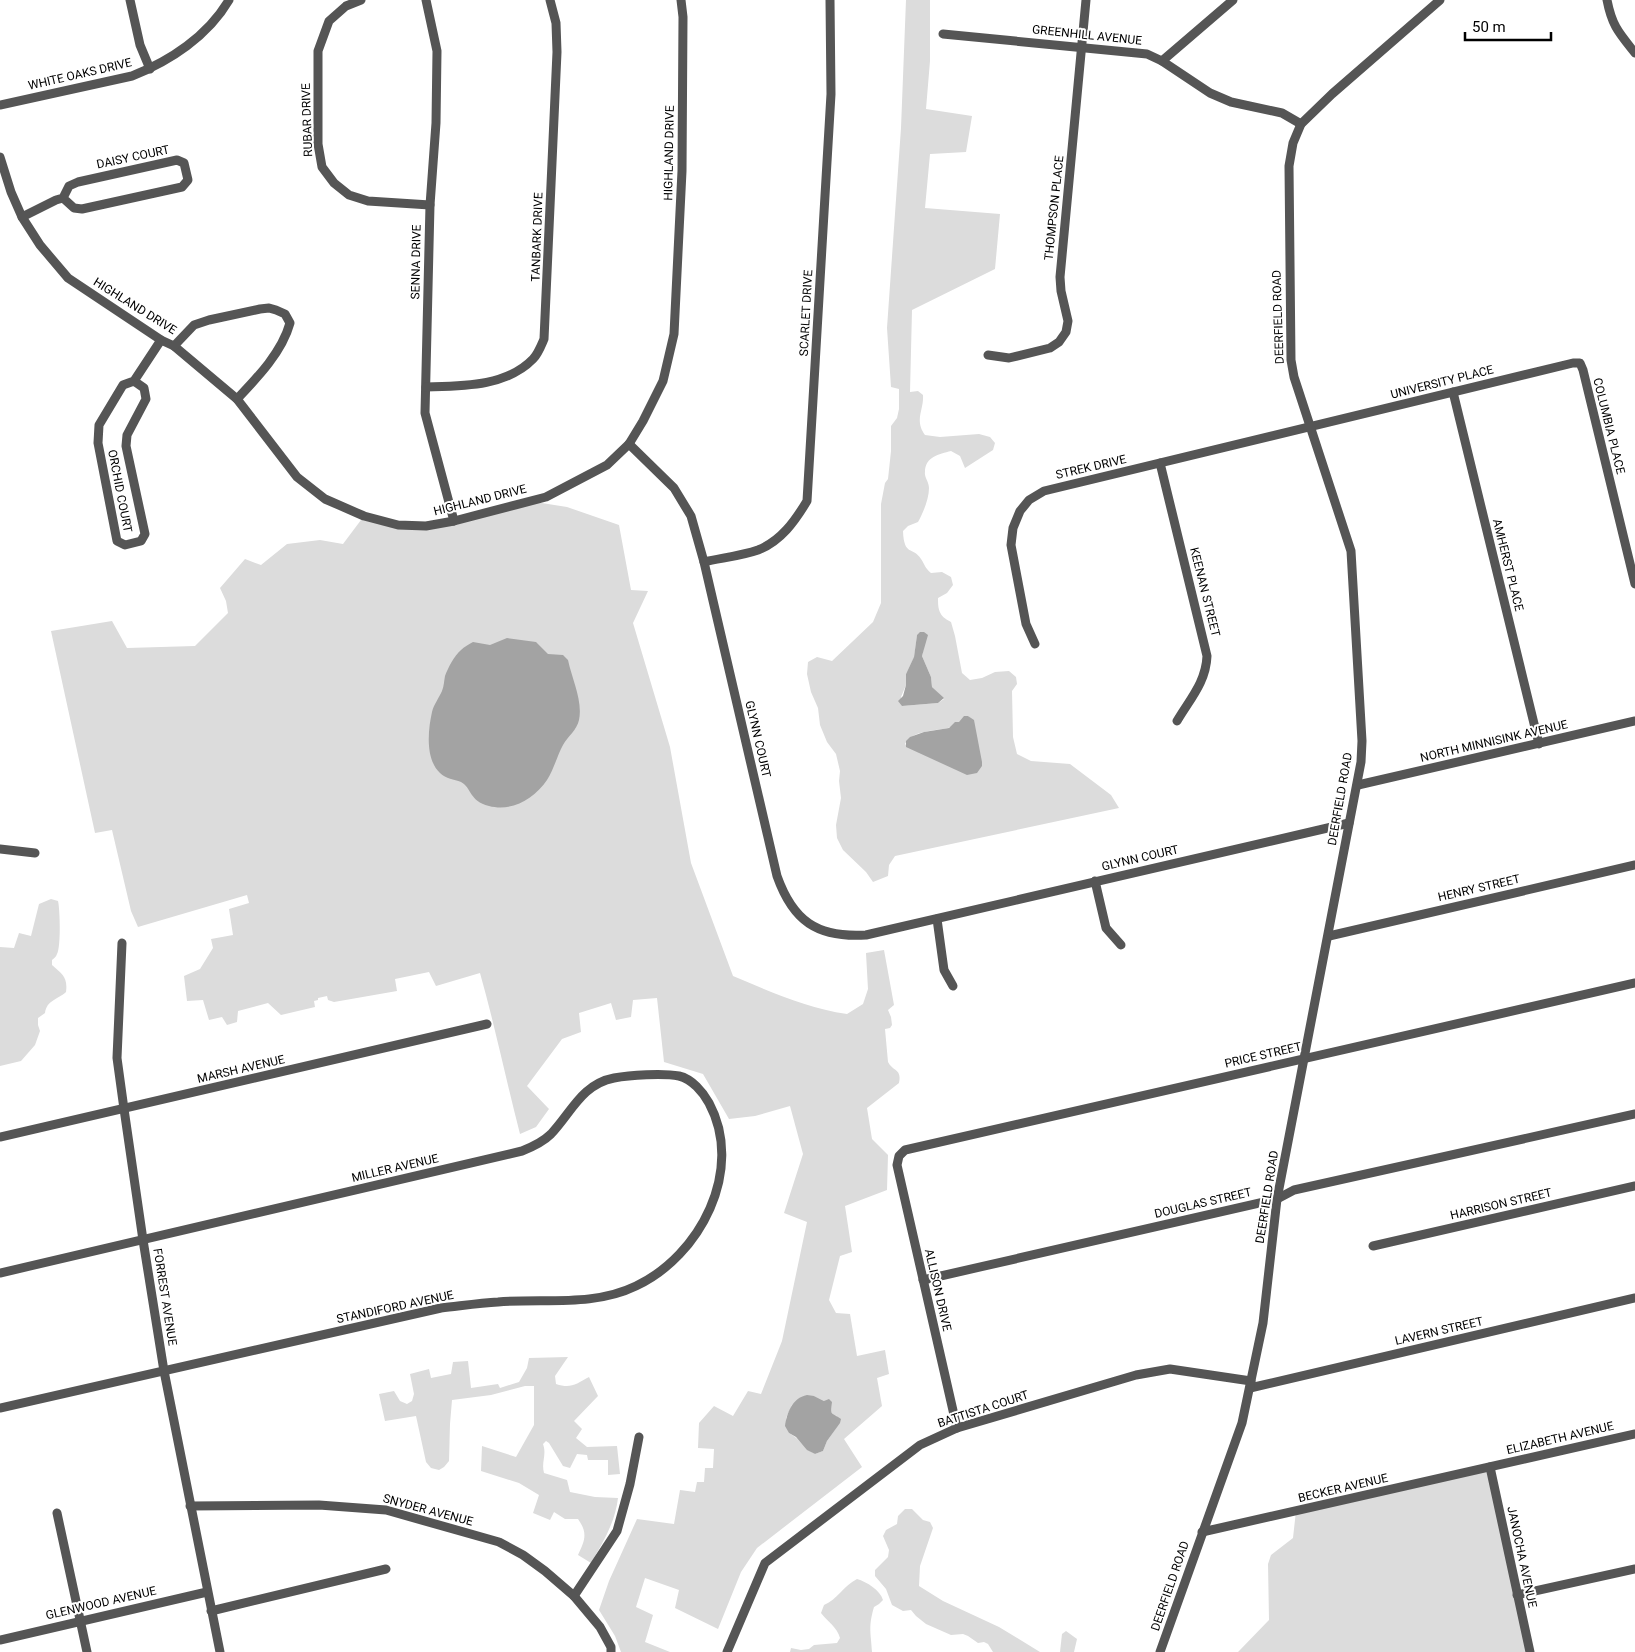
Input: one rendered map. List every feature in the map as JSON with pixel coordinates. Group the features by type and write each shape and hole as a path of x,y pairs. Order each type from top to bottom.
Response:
{"street":[{"path":"130,0 140,45 150,69"},
{"name":"WHITE OAKS DRIVE","path":"0,105 132,76 150,69 193,41 210,24 228,0"},
{"name":"RUBAR DRIVE","path":"361,0 346,6 329,21 318,51 318,144 322,167 334,183 349,195 368,201 430,205"},
{"name":"SENNA DRIVE","path":"426,0 437,51 436,123 430,205 425,413 454,521"},
{"name":"TANBARK DRIVE","path":"426,387 460,386 492,381 520,370 534,358 544,339 557,52 556,23 550,0"},
{"name":"HIGHLAND DRIVE","path":"0,157 11,192 22,217 40,245 68,278 161,340 174,346 237,399 297,476 325,499 364,516 398,525 426,526 454,521 546,497 607,465 629,444 644,421 663,381 674,334 682,171 683,17 681,0"},
{"name":"SCARLET DRIVE","path":"704,562 758,550 780,536 796,520 807,501 831,94 830,0"},
{"name":"THOMPSON PLACE","path":"988,355 1009,358 1050,348 1059,342 1066,332 1068,321 1061,291 1060,277 1086,0"},
{"path":"1162,61 1233,0"},
{"name":"DEERFIELD ROAD","path":"1160,1652 1242,1423 1263,1323 1278,1199 1361,762 1362,741 1352,563 1347,540 1294,377 1290,344 1289,166 1293,143 1301,124 1332,94 1440,0"},
{"path":"1608,0 1615,28 1635,53"},
{"name":"GREENHILL AVENUE","path":"943,34 1147,54 1162,61 1210,94 1231,102 1282,113 1301,124"},
{"name":"DAISY COURT","path":"22,217 62,198 69,186 78,182 177,160 184,163 188,180 182,187 82,209 74,208 62,198"},
{"path":"174,346 194,325 209,320 269,308 284,314 290,323 287,334 260,375 237,399"},
{"name":"ORCHID COURT","path":"134,381 144,388 146,399 127,435 126,446 145,534 141,541 125,545 117,541 98,443 99,426 123,385 134,381 161,340"},
{"name":"UNIVERSITY PLACE","path":"1309,426 1573,363 1580,363"},
{"name":"COLUMBIA PLACE","path":"1580,363 1635,584"},
{"name":"AMHERST PLACE","path":"1453,392 1540,744"},
{"name":"STREK DRIVE","path":"1035,644 1026,624 1011,546 1013,528 1020,511 1029,500 1044,491 1309,426"},
{"name":"GLYNN COURT","path":"629,444 674,488 691,516 704,562 772,858 782,891 789,905 799,916 822,930 851,936 866,935 1349,823"},
{"name":"KEENAN STREET","path":"1160,463 1207,656 1206,669 1202,681 1177,721"},
{"name":"NORTH MINNISINK AVENUE","path":"1358,785 1635,721"},
{"path":"0,849 35,853"},
{"name":"HENRY STREET","path":"1329,936 1635,865"},
{"path":"1095,881 1106,928 1121,945"},
{"path":"937,918 944,970 953,986"},
{"name":"FORREST AVENUE","path":"122,943 117,1058 124,1109 164,1371 220,1652"},
{"name":"PRICE STREET","path":"899,1156 905,1150 1635,983"},
{"name":"MARSH AVENUE","path":"0,1137 487,1024"},
{"name":"MILLER AVENUE","path":"0,1272 522,1152 550,1135 589,1088 613,1078 680,1076 691,1083 702,1091 714,1114 722,1154"},
{"name":"DOUGLAS STREET","path":"922,1280 1278,1199 1294,1190 1635,1114"},
{"name":"STANDIFORD AVENUE","path":"0,1408 441,1308 498,1302 597,1299 617,1294 637,1286 662,1271 673,1262 696,1235 716,1194 722,1154"},
{"name":"ALLISON DRIVE","path":"899,1156 897,1165 957,1428"},
{"name":"HARRISON STREET","path":"1373,1246 1635,1186"},
{"name":"LAVERN STREET","path":"1250,1385 1635,1298"},
{"name":"BATTISTA COURT","path":"727,1652 765,1563 920,1445 957,1428 1136,1374 1170,1369 1250,1385"},
{"name":"ELIZABETH AVENUE","path":"1490,1467 1635,1434"},
{"path":"574,1596 617,1531 630,1484 639,1437"},
{"name":"BECKER AVENUE","path":"1202,1532 1490,1467"},
{"name":"JANOCHA AVENUE","path":"1490,1467 1530,1652"},
{"name":"SNYDER AVENUE","path":"190,1506 319,1505 386,1510 499,1542 538,1566 574,1596 600,1627 611,1647 611,1652"},
{"path":"57,1513 87,1652"},
{"path":"1517,1595 1635,1568"},
{"path":"211,1611 386,1569"},
{"name":"GLENWOOD AVENUE","path":"0,1640 207,1592"}],"shaded area":[{"path":"906,0 930,0 930,61 926,109 972,116 966,152 930,154 925,208 1000,214 995,269 912,310 910,392 918,391 923,395 920,425 925,435 940,437 979,434 990,437 995,443 993,450 965,468 960,456 951,451 934,457 927,463 925,476 929,488 928,497 918,522 908,526 903,531 905,545 909,550 918,555 931,573 942,572 951,577 953,585 947,593 938,598 938,606 942,615 951,622 962,673 970,680 982,678 995,672 1009,671 1016,677 1017,684 1012,691 1013,737 1017,754 1031,761 1070,764 1111,795 1119,808 895,856 889,865 888,876 873,882 866,872 843,850 837,838 836,825 841,798 840,771 836,754 827,742 820,725 818,708 811,692 807,674 808,662 817,657 832,661 873,622 881,603 881,504 885,483 888,479 891,426 897,418 899,409 899,389 891,387 887,328 901,128","holes":["917,635 925,642 922,656 931,677 932,687 944,699 938,703 902,706 901,697 906,685 906,674 914,658","968,716 970,718 909,748 905,744 913,736 951,727"]},
{"path":"529,501 567,507 619,525 631,590 648,591 633,623 670,747 691,863 733,976 803,1004 847,1014 863,1004 868,989 866,953 884,950 894,1005 888,1010 892,1025 890,1028 885,1029 888,1062 898,1072 900,1078 899,1083 867,1108 872,1139 888,1155 887,1190 845,1206 852,1252 840,1256 829,1300 836,1313 850,1314 857,1356 885,1350 889,1374 877,1378 882,1406 844,1439 862,1467 757,1548 741,1572 718,1629 675,1608 679,1590 645,1578 636,1607 653,1615 645,1642 670,1652 621,1652 615,1636 599,1610 609,1581 637,1519 674,1524 680,1490 695,1492 697,1482 704,1482 705,1468 713,1468 714,1449 698,1448 699,1423 714,1406 733,1416 748,1391 761,1394 782,1341 807,1222 784,1213 803,1154 790,1106 755,1116 729,1119 703,1074 664,1062 657,998 633,1000 631,1017 616,1020 611,1003 579,1013 581,1032 562,1039 527,1086 549,1109 536,1127 520,1134 480,973 436,986 429,972 395,979 397,991 334,1002 328,1000 327,996 314,1001 315,1007 281,1015 268,1003 238,1011 237,1022 227,1025 222,1017 209,1020 203,1000 187,1001 184,976 200,969 213,948 211,939 233,935 229,909 249,903 247,895 138,927 131,911 112,830 95,833 51,631 112,621 127,648 195,646 228,613 226,601 220,588 245,559 261,565 287,544 320,540 343,544 364,516 426,526","holes":["814,1396 824,1401 833,1415 837,1416 836,1428 823,1451 815,1454 789,1433 786,1418 792,1405"]},
{"path":"920,632 928,635 922,656 931,677 932,687 944,698 938,703 902,706 898,701 903,696 906,674 914,657 917,635"},
{"path":"507,638 536,642 548,654 563,655 568,660 580,705 580,713 576,727 563,745 542,787 522,802 506,807 498,807 483,804 474,798 461,782 445,777 440,773 432,760 429,736 433,709 442,691 446,673 456,655 473,642 490,645"},
{"path":"964,716 974,720 982,762 982,766 977,773 967,775 906,747 906,741 910,737 924,732 949,728 955,722 959,722"},
{"path":"51,899 58,901 60,928 58,950 52,960 52,965 65,979 66,992 50,1003 45,1013 38,1018 40,1031 35,1045 21,1061 0,1066 0,947 14,948 19,933 31,936 39,904"},
{"path":"568,1357 555,1376 556,1384 570,1386 589,1377 598,1396 574,1421 582,1429 576,1438 587,1447 617,1446 620,1474 608,1475 608,1460 588,1460 587,1455 577,1454 570,1468 563,1466 549,1443 546,1441 543,1444 544,1473 567,1480 570,1492 595,1497 618,1498 611,1524 591,1563 578,1555 584,1533 578,1519 565,1519 554,1512 550,1520 533,1513 539,1495 519,1483 481,1471 482,1446 516,1457 534,1425 534,1386 525,1386 491,1395 452,1400 449,1461 439,1470 431,1468 426,1462 416,1416 385,1421 379,1394 394,1391 400,1401 407,1404 412,1401 414,1394 410,1374 429,1369 431,1378 451,1374 453,1362 468,1361 471,1388 498,1384 500,1388 519,1382 527,1368 529,1358"},
{"path":"807,1395 824,1401 829,1399 832,1402 832,1413 841,1419 823,1451 815,1454 807,1450 796,1437 789,1433 785,1426 791,1407 798,1399"},
{"path":"1490,1467 1530,1652 1238,1652 1269,1620 1268,1564 1271,1555 1293,1538 1296,1511"},
{"path":"905,1509 912,1509 923,1520 930,1522 933,1528 920,1566 919,1586 943,1601 999,1627 1040,1652 993,1652 988,1644 984,1642 978,1643 963,1634 951,1635 926,1624 911,1610 903,1611 892,1605 886,1589 875,1576 875,1570 888,1557 889,1550 883,1536 886,1530 897,1524 898,1516"},
{"path":"857,1579 873,1587 883,1600 874,1607 872,1614 870,1630 872,1652 790,1652 791,1648 801,1650 809,1649 814,1645 837,1643 840,1638 839,1634 821,1613 824,1605"},
{"path":"1066,1631 1077,1639 1074,1652 1060,1652 1062,1634"}]}
